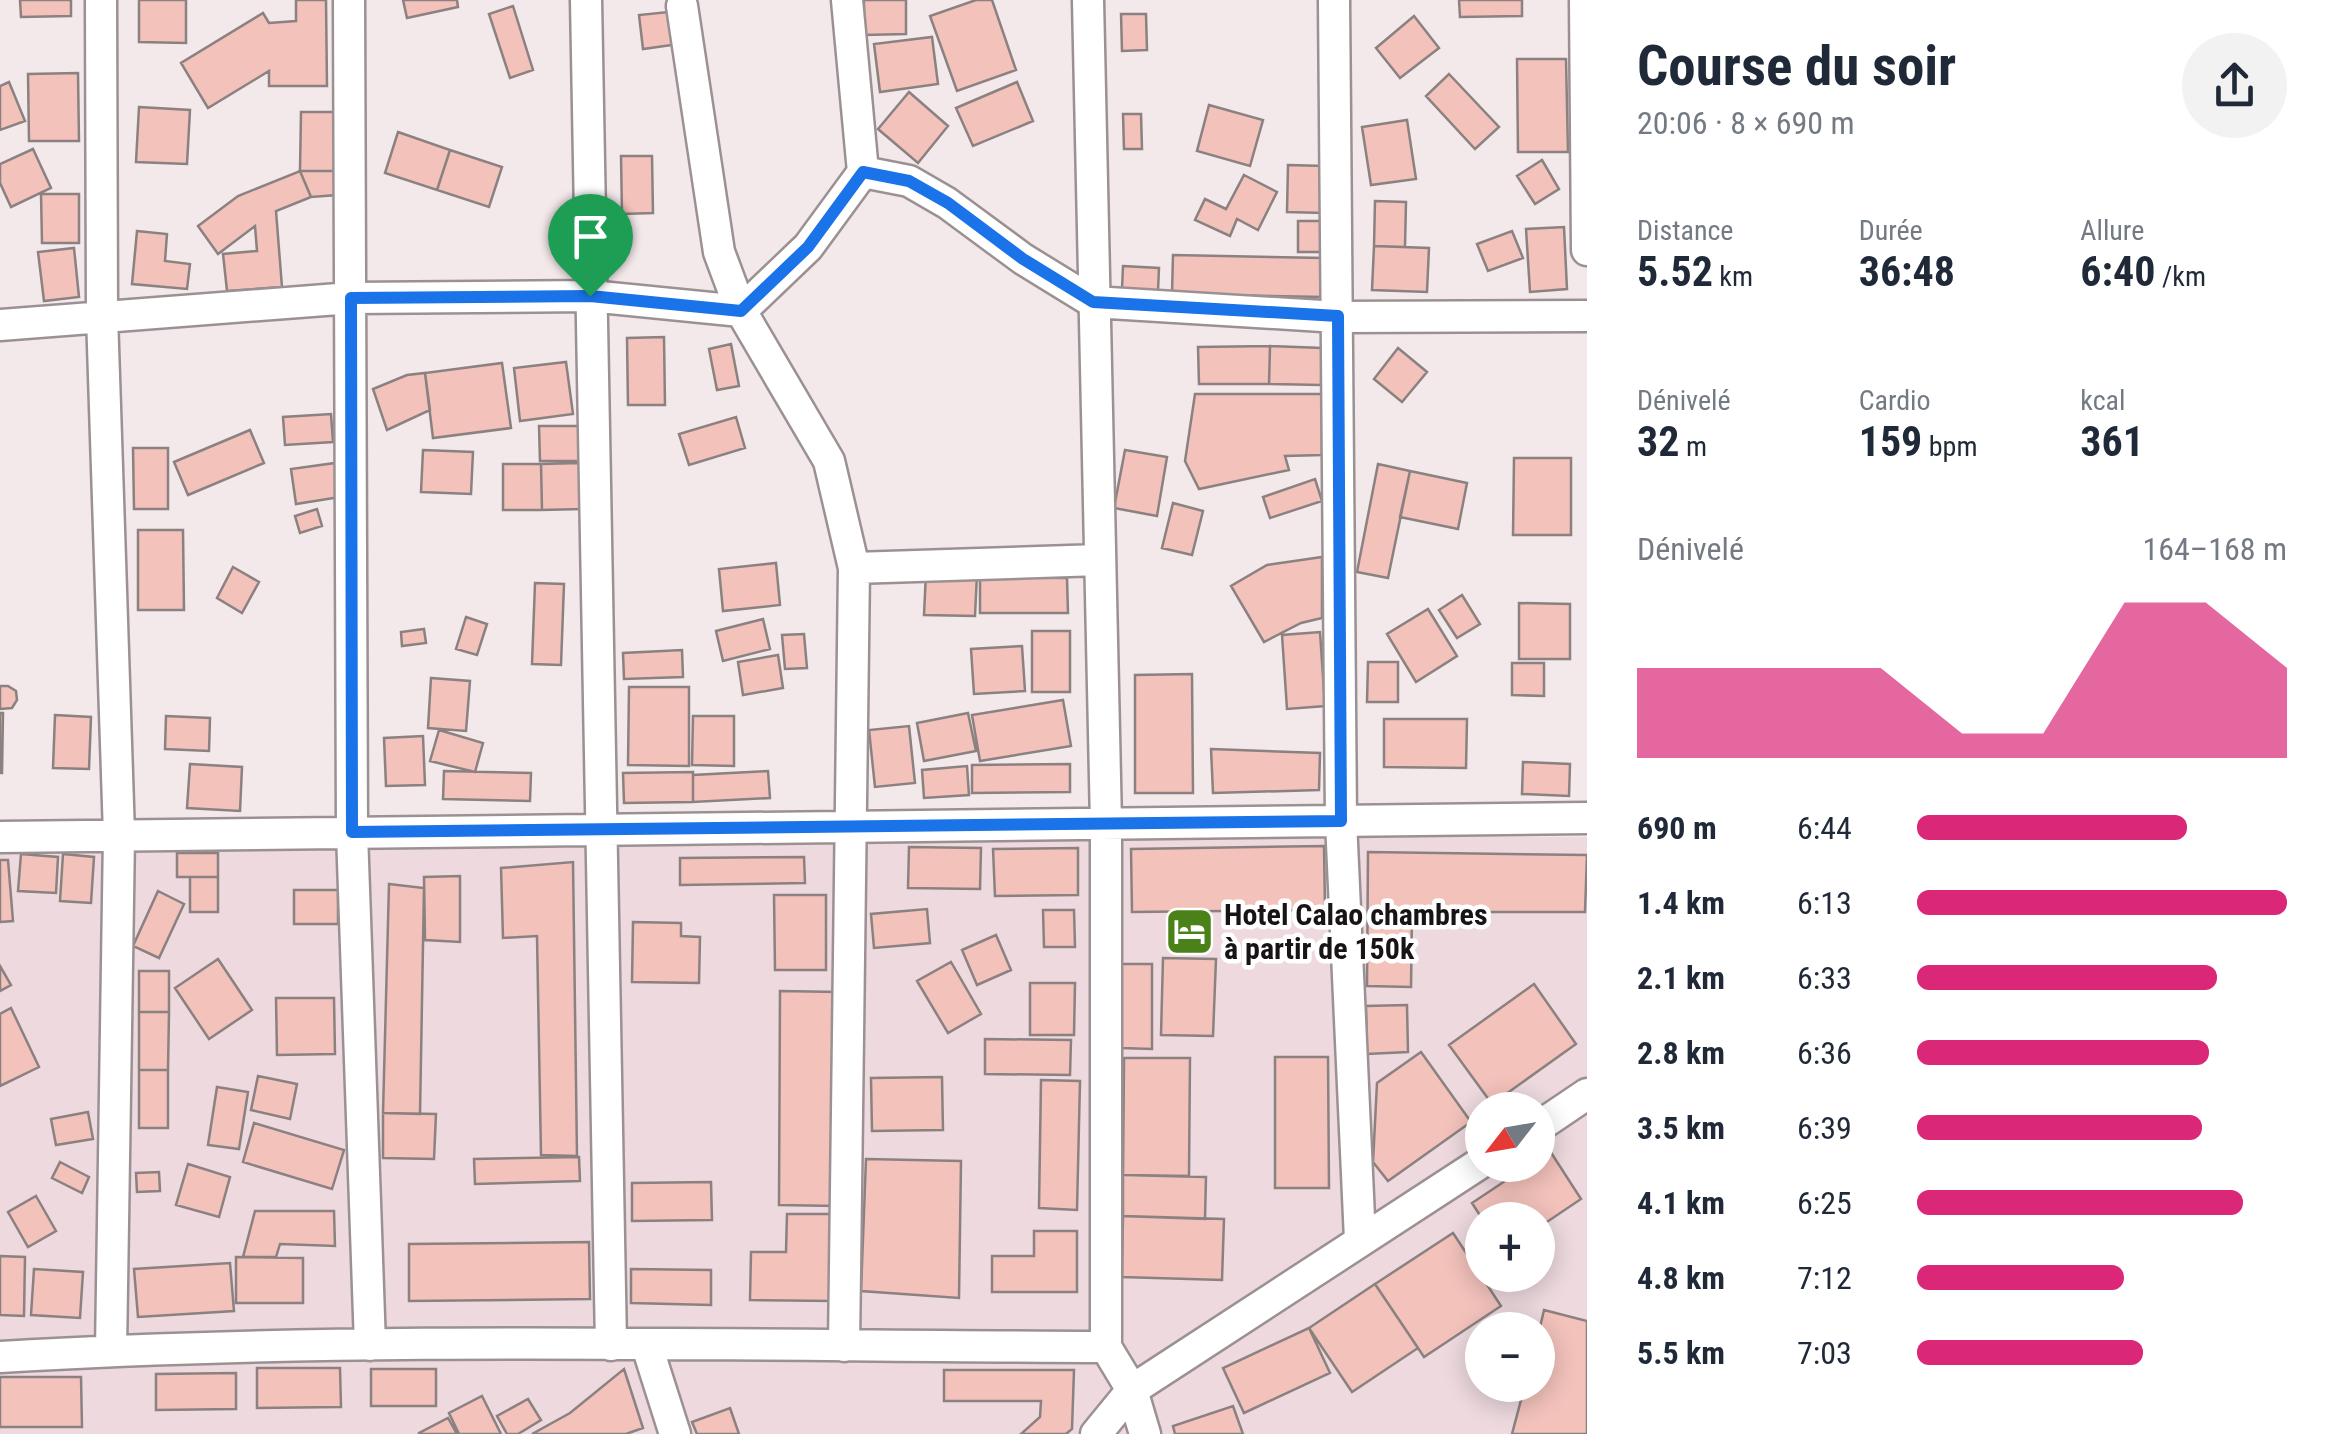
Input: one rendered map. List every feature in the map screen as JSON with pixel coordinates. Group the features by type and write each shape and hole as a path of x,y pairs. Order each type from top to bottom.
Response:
{"street":[{"path":"101,0 102,315 118,835 111,1351"},
{"path":"349,0 352,832 370,1345"},
{"path":"586,0 611,1345"},
{"path":"0,325 351,298 590,296 741,311 808,247 863,172 847,0"},
{"path":"1088,0 1106,824 1106,1347 1132,1390 1145,1434"},
{"path":"1334,0 1341,821 1360,1240"},
{"path":"1585,0 1587,250"},
{"path":"682,6 719,252 741,311 829,461 854,568 844,1346"},
{"path":"863,172 909,181 948,203 1023,259 1093,302 1338,316 1587,316"},
{"path":"854,568 1100,560"},
{"path":"0,837 1587,818"},
{"path":"1555,1115 1587,1094"},
{"path":"1096,1434 1132,1390 1465,1173"},
{"path":"0,1358 111,1351 370,1345 1106,1347"},
{"path":"647,1346 675,1434"}],"shaded area":[{"path":"1587,837 1587,1434 0,1434 0,838"}],"building":[{"path":"20,0 71,0 71,16 21,17"},
{"path":"139,0 186,0 186,43 139,42"},
{"path":"296,0 326,0 327,86 269,86 269,71 208,108 181,63 263,13 269,23 296,21"},
{"path":"403,0 457,0 458,7 407,18"},
{"path":"864,0 906,0 906,34 864,35"},
{"path":"976,0 992,0 1016,70 957,91 930,16"},
{"path":"1459,0 1522,0 1522,16 1460,17"},
{"path":"513,6 533,70 510,78 489,14"},
{"path":"668,12 672,45 643,49 639,15"},
{"path":"1121,14 1146,14 1147,50 1122,51"},
{"path":"1414,16 1439,48 1400,78 1376,48"},
{"path":"932,37 938,84 880,92 874,44"},
{"path":"1517,59 1566,59 1568,152 1518,152"},
{"path":"78,73 79,141 29,141 28,74"},
{"path":"1449,74 1499,127 1475,149 1426,96"},
{"path":"9,82 25,121 0,130 0,86"},
{"path":"1017,82 1033,121 973,146 956,108"},
{"path":"909,92 948,126 918,163 878,129"},
{"path":"1209,105 1263,120 1250,166 1197,151"},
{"path":"139,107 190,110 187,164 136,162"},
{"path":"301,112 336,112 336,171 300,171"},
{"path":"1123,114 1141,114 1142,149 1124,149"},
{"path":"1407,120 1416,179 1371,185 1362,127"},
{"path":"398,132 450,150 437,190 385,173"},
{"path":"33,149 51,188 11,207 0,183 0,164"},
{"path":"450,150 502,167 489,207 437,190"},
{"path":"621,156 652,156 653,213 622,214"},
{"path":"1542,160 1559,189 1535,204 1517,176"},
{"path":"1288,165 1325,166 1324,213 1287,212"},
{"path":"300,171 311,197 276,211 282,287 227,291 223,254 257,251 255,226 218,254 198,226 238,196"},
{"path":"300,171 336,171 337,195 311,197"},
{"path":"1244,175 1277,192 1258,230 1237,219 1230,236 1195,220 1205,199 1226,209"},
{"path":"41,194 79,194 79,243 42,243"},
{"path":"1375,201 1406,202 1405,247 1374,246"},
{"path":"1298,221 1323,221 1323,252 1298,252"},
{"path":"1564,227 1567,289 1530,292 1526,229"},
{"path":"137,231 167,234 165,261 190,264 187,289 132,284"},
{"path":"1512,231 1523,258 1488,271 1477,244"},
{"path":"1374,246 1429,248 1427,292 1372,290"},
{"path":"74,248 79,297 44,301 38,252"},
{"path":"1173,255 1324,258 1323,297 1172,294"},
{"path":"1123,266 1159,268 1158,291 1122,289"},
{"path":"664,337 665,405 628,405 627,338"},
{"path":"731,344 739,386 717,390 709,349"},
{"path":"1270,346 1269,384 1199,384 1198,347"},
{"path":"1270,346 1322,348 1321,385 1269,384"},
{"path":"1398,348 1427,372 1402,402 1374,379"},
{"path":"566,362 573,414 520,421 514,368"},
{"path":"502,363 511,428 433,438 425,373"},
{"path":"425,373 430,410 387,430 373,389 407,375"},
{"path":"1195,394 1322,394 1322,455 1285,456 1289,470 1199,489 1185,461"},
{"path":"331,414 333,442 285,445 283,417"},
{"path":"736,417 745,448 689,465 679,434"},
{"path":"539,426 588,426 589,461 540,461"},
{"path":"250,430 264,463 188,495 174,462"},
{"path":"133,448 168,448 168,509 134,509"},
{"path":"423,450 473,452 471,494 421,492"},
{"path":"1125,450 1167,457 1157,516 1114,508"},
{"path":"1514,458 1571,458 1571,535 1513,535"},
{"path":"335,463 340,497 296,504 291,469"},
{"path":"580,463 581,509 542,510 541,464"},
{"path":"503,464 541,464 542,510 503,510"},
{"path":"1378,464 1410,471 1388,578 1357,572"},
{"path":"1410,471 1467,483 1458,529 1400,517"},
{"path":"1315,479 1322,501 1270,518 1263,497"},
{"path":"1173,503 1203,511 1192,555 1162,548"},
{"path":"317,509 322,526 300,533 295,516"},
{"path":"138,530 183,530 184,610 138,610"},
{"path":"1322,557 1322,618 1301,623 1264,642 1231,586 1267,565"},
{"path":"776,563 780,605 723,611 719,569"},
{"path":"233,567 259,582 242,613 217,598"},
{"path":"926,572 977,574 975,616 924,615"},
{"path":"980,577 1067,578 1068,613 980,613"},
{"path":"535,583 564,584 561,665 532,664"},
{"path":"1462,595 1480,624 1457,638 1439,610"},
{"path":"1519,603 1570,604 1570,659 1519,659"},
{"path":"1428,609 1457,656 1416,682 1387,634"},
{"path":"466,617 487,624 477,655 456,649"},
{"path":"763,619 770,649 723,661 716,631"},
{"path":"424,629 426,643 402,646 401,632"},
{"path":"1032,631 1070,631 1070,692 1032,692"},
{"path":"1320,632 1325,706 1287,709 1282,635"},
{"path":"804,634 807,668 785,669 782,635"},
{"path":"1022,646 1025,691 974,694 971,649"},
{"path":"682,650 683,677 624,679 623,653"},
{"path":"778,655 783,688 743,695 738,662"},
{"path":"1368,662 1398,662 1398,702 1367,702"},
{"path":"1512,663 1544,663 1544,696 1512,695"},
{"path":"1192,674 1193,793 1135,793 1135,675"},
{"path":"431,678 470,681 466,731 428,728"},
{"path":"0,686 16,691 17,700 12,708 0,709"},
{"path":"629,687 689,687 689,766 628,765"},
{"path":"1063,700 1071,746 980,761 972,715"},
{"path":"3,713 2,773 0,773"},
{"path":"968,713 976,751 924,761 917,723"},
{"path":"55,715 91,717 89,769 53,768"},
{"path":"166,716 210,718 209,751 165,749"},
{"path":"693,716 734,716 734,766 692,765"},
{"path":"1384,719 1467,719 1466,768 1384,767"},
{"path":"909,726 915,783 875,787 869,730"},
{"path":"439,730 483,743 475,772 430,761"},
{"path":"423,736 425,785 386,786 384,738"},
{"path":"1211,749 1320,753 1319,790 1213,793"},
{"path":"1523,762 1570,764 1569,796 1522,794"},
{"path":"190,764 242,767 240,811 187,808"},
{"path":"1070,764 1070,792 972,793 972,765"},
{"path":"967,766 969,795 924,798 922,770"},
{"path":"444,771 531,773 530,801 443,799"},
{"path":"768,771 770,798 693,802 693,775"},
{"path":"693,772 693,802 624,803 623,773"},
{"path":"1324,846 1325,910 1132,912 1131,849"},
{"path":"909,847 981,848 980,889 908,888"},
{"path":"1078,848 1078,895 995,896 993,849"},
{"path":"1368,852 1587,855 1585,912 1412,912 1411,987 1367,986"},
{"path":"177,853 218,853 218,877 177,877"},
{"path":"21,854 58,857 56,893 18,891"},
{"path":"63,854 94,857 91,903 60,901"},
{"path":"804,857 805,883 680,885 680,858"},
{"path":"0,860 8,860 13,921 0,922"},
{"path":"573,862 577,1156 541,1155 537,936 503,938 501,868"},
{"path":"460,876 460,942 425,940 424,877"},
{"path":"190,877 218,877 218,912 190,912"},
{"path":"389,884 424,888 420,1114 383,1113"},
{"path":"294,890 338,890 338,924 294,924"},
{"path":"158,891 184,904 159,958 133,946"},
{"path":"774,895 826,895 826,970 775,970"},
{"path":"927,909 930,943 874,948 871,914"},
{"path":"1043,910 1074,910 1075,947 1044,947"},
{"path":"633,922 681,923 681,936 700,937 699,983 632,982"},
{"path":"996,935 1011,970 977,985 962,950"},
{"path":"1163,958 1216,959 1213,1036 1161,1035"},
{"path":"218,959 252,1010 209,1039 175,988"},
{"path":"951,962 981,1014 948,1033 917,981"},
{"path":"1121,964 1152,964 1152,1049 1121,1048"},
{"path":"0,966 11,985 0,991"},
{"path":"139,971 169,971 169,1012 139,1012"},
{"path":"1030,983 1075,983 1074,1035 1030,1035"},
{"path":"1534,984 1576,1044 1509,1092 1483,1092 1449,1045"},
{"path":"780,991 839,992 837,1206 779,1205"},
{"path":"276,998 334,998 335,1054 277,1055"},
{"path":"1407,1005 1408,1052 1367,1054 1366,1006"},
{"path":"11,1008 39,1067 0,1086 0,1014"},
{"path":"139,1012 169,1012 168,1070 139,1070"},
{"path":"985,1039 1071,1040 1070,1075 985,1074"},
{"path":"1421,1052 1465,1114 1465,1126 1388,1181 1373,1162 1377,1083"},
{"path":"1275,1057 1328,1057 1329,1188 1275,1188"},
{"path":"1124,1058 1190,1058 1189,1176 1123,1175"},
{"path":"139,1070 168,1070 168,1128 139,1128"},
{"path":"258,1076 297,1084 290,1119 251,1110"},
{"path":"942,1077 943,1130 872,1131 871,1078"},
{"path":"1041,1080 1080,1081 1077,1210 1039,1208"},
{"path":"217,1087 248,1092 239,1149 208,1145"},
{"path":"88,1112 93,1139 56,1145 51,1119"},
{"path":"383,1113 436,1114 434,1159 383,1158"},
{"path":"254,1123 344,1150 332,1189 243,1162"},
{"path":"579,1157 580,1181 475,1184 474,1159"},
{"path":"866,1159 961,1161 959,1298 861,1291"},
{"path":"1555,1159 1581,1199 1555,1217 1555,1202 1474,1202 1504,1182 1555,1182"},
{"path":"60,1162 89,1177 82,1193 52,1178"},
{"path":"188,1164 230,1177 219,1217 176,1205"},
{"path":"159,1172 160,1191 137,1192 136,1173"},
{"path":"1123,1175 1206,1177 1205,1219 1123,1216"},
{"path":"711,1182 712,1220 632,1221 632,1183"},
{"path":"36,1196 56,1231 28,1247 8,1212"},
{"path":"255,1211 334,1211 335,1246 280,1244 276,1257 243,1257"},
{"path":"787,1214 834,1214 834,1301 750,1300 751,1252 786,1252"},
{"path":"1123,1216 1224,1219 1222,1280 1122,1277"},
{"path":"1034,1231 1077,1231 1077,1292 992,1292 992,1256 1034,1256"},
{"path":"1453,1233 1465,1251 1465,1292 1492,1292 1501,1306 1492,1312 1465,1312 1465,1330 1424,1357 1375,1284"},
{"path":"589,1242 590,1299 409,1301 409,1244"},
{"path":"0,1256 25,1257 24,1316 0,1315"},
{"path":"236,1257 303,1258 303,1303 236,1303"},
{"path":"230,1263 234,1311 138,1317 134,1269"},
{"path":"34,1269 83,1272 80,1318 31,1315"},
{"path":"631,1269 711,1270 711,1305 631,1303"},
{"path":"1375,1284 1418,1348 1352,1392 1309,1328"},
{"path":"1555,1313 1587,1321 1587,1434 1512,1434 1520,1402 1555,1402"},
{"path":"1309,1328 1330,1373 1244,1413 1223,1368"},
{"path":"257,1368 340,1368 341,1407 257,1408"},
{"path":"371,1369 436,1369 436,1406 371,1406"},
{"path":"624,1369 643,1428 626,1434 532,1434 570,1413"},
{"path":"944,1370 1074,1370 1072,1429 1066,1434 1021,1434 1040,1417 1041,1401 944,1401"},
{"path":"236,1373 236,1409 156,1410 156,1374"},
{"path":"0,1377 81,1377 82,1427 0,1427"},
{"path":"482,1396 501,1434 459,1434 449,1413"},
{"path":"528,1399 541,1420 518,1434 507,1434 497,1416"},
{"path":"1233,1406 1243,1434 1175,1434 1173,1426"},
{"path":"730,1408 739,1434 697,1434 692,1422"},
{"path":"448,1418 457,1434 419,1434 419,1433"}],"place":[{"name":"Hotel Calao chambres à partir de 150k","path":"1189,931"}],"route":[{"path":"863,172 909,181 948,203 1023,259 1093,302 1338,316 1341,821 352,832 351,298 590,296 741,311 808,247 863,172"}]}
